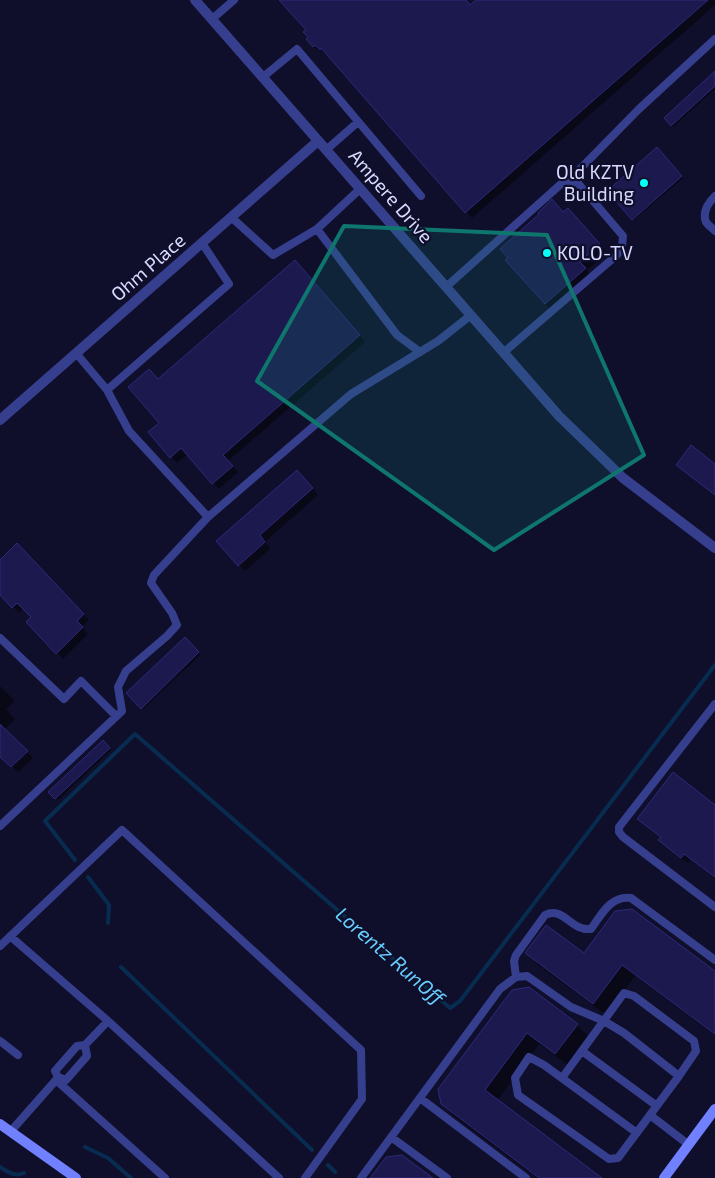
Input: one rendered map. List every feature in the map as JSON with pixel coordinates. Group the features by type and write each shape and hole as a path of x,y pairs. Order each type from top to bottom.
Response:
{"main road":[{"path":"664,1178 715,1109"},
{"path":"0,1124 76,1178"}],"street":[{"name":"Ampere Drive","path":"196,0 558,416 623,478 715,548"},
{"name":"Ohm Place","path":"0,420 318,140"}],"lane":[{"path":"212,19 234,0"},
{"path":"576,182 580,169 626,122 715,39"},
{"path":"263,77 298,49 421,196"},
{"path":"326,150 358,122"},
{"path":"446,287 561,184 576,182"},
{"path":"503,353 617,255 622,246 623,236 576,182"},
{"path":"231,217 273,255 317,229 360,188"},
{"path":"715,196 705,210 706,222 715,231"},
{"path":"317,229 397,335 420,352"},
{"path":"107,390 229,284 202,243"},
{"path":"0,826 122,711 118,687 126,672 167,636 176,625 172,613 151,584 154,575 208,517 351,394 438,341 471,315"},
{"path":"76,353 107,390 129,431 208,517"},
{"path":"0,638 64,699 81,681 116,716"},
{"path":"715,704 619,827 619,832 715,907"},
{"path":"0,946 122,830 361,1050 362,1099 305,1178"},
{"path":"516,977 514,961 516,955 545,915 557,912 580,929 591,929 612,902 626,897 631,898 715,960"},
{"path":"10,936 108,1021 279,1178"},
{"path":"361,1178 500,989 516,977 527,976 571,1007 604,1021 624,1033 679,1076"},
{"path":"562,1078 624,993 634,996 694,1040 696,1051 679,1076 637,1133 618,1158 609,1159 518,1095 515,1078 529,1057 544,1065 637,1133"},
{"path":"108,1021 85,1046 77,1046 65,1059 55,1071 57,1078 165,1178"},
{"path":"0,1041 18,1055"},
{"path":"57,1078 66,1080 87,1056 85,1046"},
{"path":"582,1051 657,1106"},
{"path":"11,1131 57,1078"},
{"path":"420,1098 526,1178"},
{"path":"650,1115 689,1145"},
{"path":"391,1137 447,1178"}],"highlighted area":[{"path":"344,226 547,235 644,455 494,550 257,381"}],"building":[{"path":"279,0 466,0 470,5 476,0 708,0 465,213 321,48 320,50 315,45 313,47 306,39 308,37 303,32 306,30"},
{"path":"715,71 715,86 671,126 664,118"},
{"name":"Old KZTV Building","path":"657,147 682,176 632,220 607,191"},
{"name":"KOLO-TV","path":"552,199 563,212 568,208 600,244 580,262 586,268 545,304 505,260 508,258 500,249 539,214"},
{"path":"295,260 360,335 223,455 233,466 212,484 181,448 170,458 148,432 159,423 128,387 149,369 158,379"},
{"path":"691,445 715,464 715,495 676,465"},
{"path":"297,470 313,488 260,535 265,542 238,566 216,541"},
{"path":"17,543 84,614 77,621 83,627 56,654 26,622 31,617 17,603 12,608 0,595 0,560"},
{"path":"185,637 199,652 141,709 126,693"},
{"path":"0,724 28,751 11,767 0,757"},
{"path":"103,740 110,748 55,799 48,792"},
{"path":"673,772 715,805 715,877 684,854 681,858 658,840 661,837 637,819"},
{"path":"632,909 715,971 715,1034 622,965 593,1004 525,953 546,925 584,953 615,911"},
{"path":"529,987 578,1024 555,1054 527,1033 485,1090 602,1178 539,1178 441,1104 438,1089 512,990"},
{"path":"402,1155 433,1178 370,1178 386,1157"}],"waterway":[{"name":"Lorentz RunOff","path":"75,860 45,821 135,734 450,1008 460,1001 715,665"},
{"name":"Lorentz RunOff","path":"88,877 109,905 108,923"},
{"name":"Lorentz RunOff","path":"121,967 312,1150"},
{"path":"85,1147 108,1158 131,1178"},
{"name":"Lorentz RunOff","path":"328,1165 335,1172"},
{"path":"0,1167 14,1174 24,1173"}],"place":[{"name":"Old KZTV Building","path":"644,183"},
{"name":"KOLO-TV","path":"547,253"}]}
